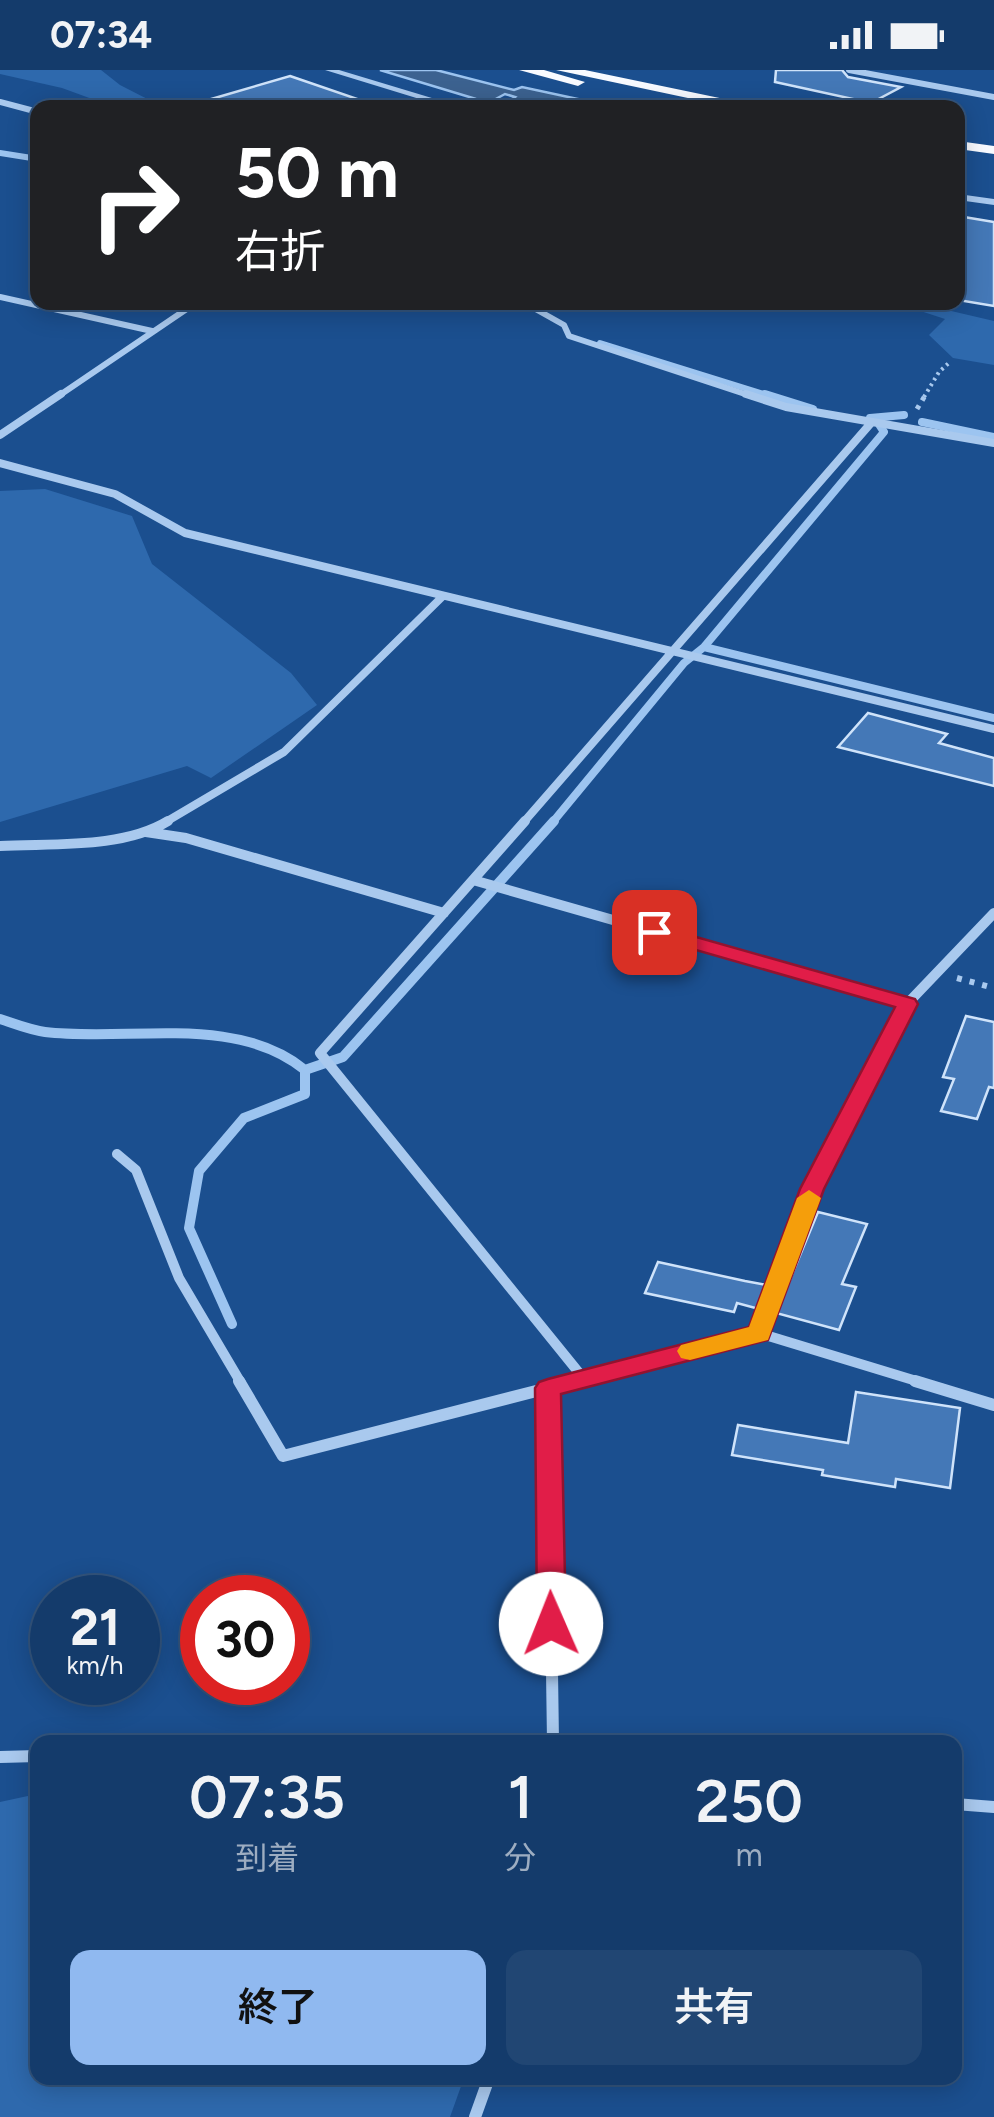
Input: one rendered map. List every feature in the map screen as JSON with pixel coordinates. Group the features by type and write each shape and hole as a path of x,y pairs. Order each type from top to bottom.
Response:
{"highway":[{"path":"526,70 669,100"},
{"path":"564,70 719,100"},
{"path":"965,135 994,138"},
{"path":"965,146 994,150"}],"street":[{"path":"329,70 434,100"},
{"path":"849,70 994,97"},
{"path":"0,102 30,110"},
{"path":"965,198 994,202"},
{"path":"0,297 30,303"},
{"path":"64,310 152,332"},
{"path":"0,435 185,310"},
{"path":"537,310 564,325 569,336 786,407 994,443"},
{"path":"584,1379 320,1053 880,424"},
{"path":"0,462 115,494 185,532 994,728"},
{"path":"144,832 284,752 444,596"},
{"path":"0,846 96,841 144,832 186,838 444,913"},
{"path":"473,880 908,1004"},
{"path":"759,1334 812,1189 908,1004 994,914"},
{"path":"117,1154 136,1170 180,1278 283,1456 759,1334 994,1405"},
{"path":"548,1388 553,1735"},
{"path":"0,1757 30,1756"},
{"path":"962,1805 994,1807"},
{"path":"475,2117 486,2085"}],"path":[{"path":"880,424 913,414 939,372 951,361"},
{"path":"937,973 994,988"}],"shaded area":[{"path":"0,70 101,70 149,100 95,100 0,74"},
{"path":"380,70 436,70 514,90 522,87 582,100 511,100 515,97 505,94 494,100 476,99"},
{"path":"917,310 947,310 994,321 994,365 953,358 929,335 945,319"},
{"path":"45,489 132,516 152,564 291,673 317,705 211,778 187,766 0,822 0,491"},
{"path":"30,1796 30,2085 461,2085 450,2117 0,2117 0,1802"}],"building":[{"path":"776,70 842,70 848,77 901,87 877,100 857,100 775,82"},
{"path":"290,76 360,100 208,100"},
{"path":"965,217 994,222 994,306 965,301"},
{"path":"868,713 947,734 939,743 994,758 994,786 838,747"},
{"path":"966,1016 994,1022 994,1088 989,1087 977,1119 941,1111 954,1079 943,1077"},
{"path":"818,1212 867,1224 842,1284 856,1287 839,1330 776,1313"},
{"path":"658,1262 767,1285 759,1309 737,1303 734,1312 645,1293"},
{"path":"856,1392 960,1408 950,1488 896,1479 895,1487 732,1455 738,1425 848,1443"}],"waterway":[{"path":"0,153 30,158"},
{"path":"600,343 773,397"},
{"path":"765,394 813,409"},
{"path":"870,418 904,415"},
{"path":"704,647 884,432 875,418"},
{"path":"922,422 994,437"},
{"path":"552,823 684,663 704,647"},
{"path":"704,647 994,718"},
{"path":"305,1070 343,1057 554,821"},
{"path":"0,1019 45,1032 180,1033 247,1041 277,1052 305,1070"},
{"path":"232,1324 189,1228 199,1171 244,1118 305,1094 305,1070"}],"slow traffic":[{"path":"690,1351 759,1334 809,1198"}],"route":[{"path":"551,1624 548,1388 759,1334 812,1189 908,1004 654,932"}]}
